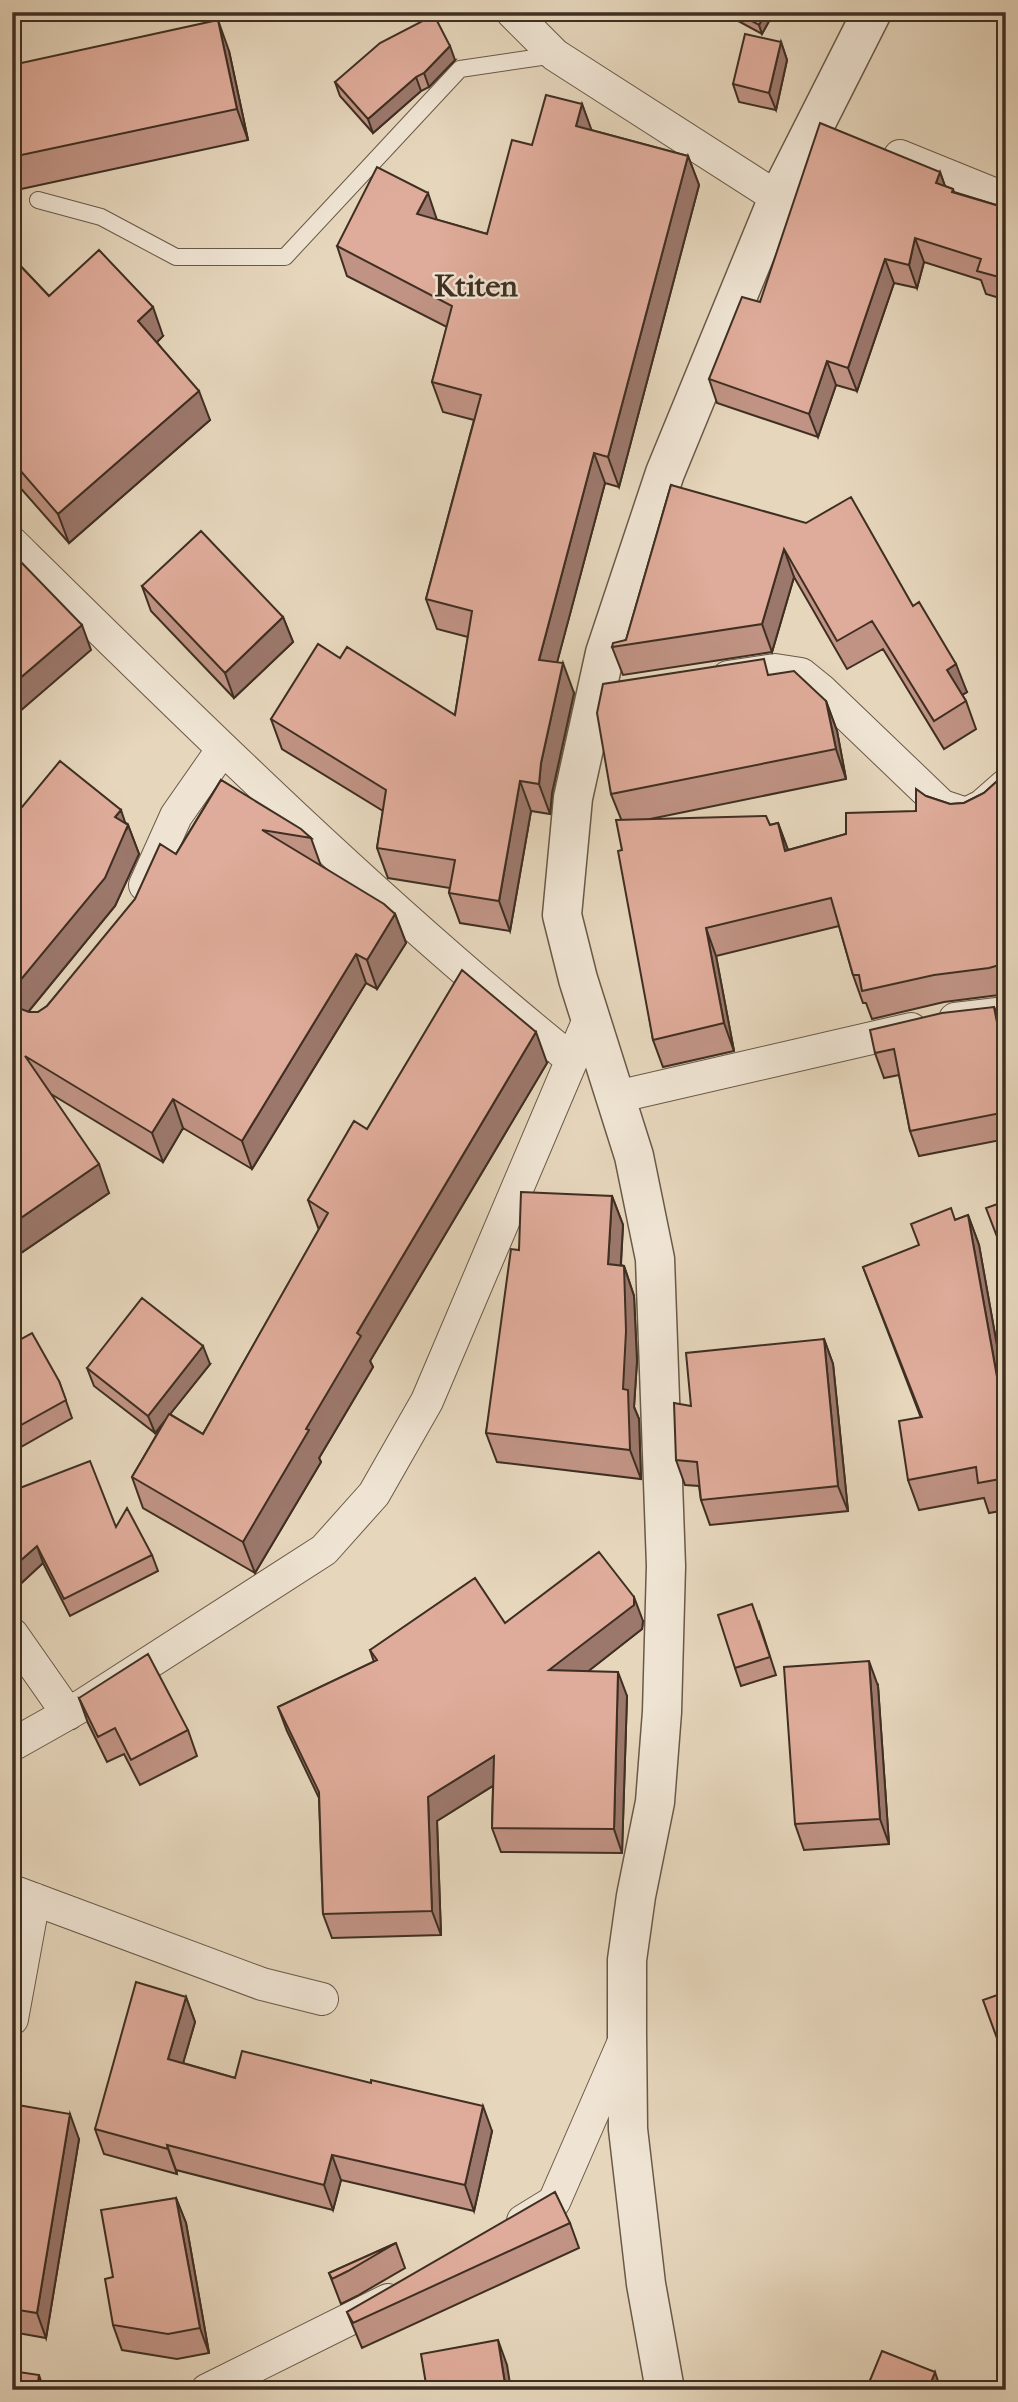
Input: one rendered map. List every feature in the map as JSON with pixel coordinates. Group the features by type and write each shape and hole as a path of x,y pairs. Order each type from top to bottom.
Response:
{"street":[{"path":"512,12 555,55 778,198"},
{"path":"665,2390 646,2284 628,2129 626,1960 654,1802 662,1712 666,1566 654,1259 634,1156 590,1017 562,915 573,797 608,696 605,653 665,472 778,198 830,127 872,12"},
{"path":"880,147 1006,199"},
{"path":"12,542 222,750 492,995 572,1059"},
{"path":"698,682 775,670 802,674 942,806 966,814 982,806 1006,785"},
{"path":"131,916 176,817 222,750"},
{"path":"616,1097 948,1020 1006,1013"},
{"path":"12,1745 68,1714 324,1550 374,1494 428,1401 590,1017"},
{"path":"12,1634 68,1714"},
{"path":"12,2019 23,1895 262,1984 322,1999"},
{"path":"503,2233 554,2202 627,2034"},
{"path":"207,2390 366,2312 412,2286"}],"lane":[{"path":"38,200 101,217 176,257 285,257 460,69 555,55"}],"building":[{"path":"735,12 766,12 759,25"},
{"path":"434,15 450,46 424,73 368,119 335,82 380,43"},
{"path":"218,20 237,109 12,157 12,65"},
{"path":"745,34 781,42 769,93 733,84"},
{"path":"546,95 582,104 576,126 688,156 608,457 594,453 539,660 563,663 541,763 539,784 520,781 499,901 449,893 455,860 377,848 386,790 271,719 318,644 340,658 347,647 455,715 472,611 426,599 481,395 432,382 452,306 337,246 377,167 428,193 417,214 487,234 512,140 532,145"},
{"path":"820,123 940,172 936,183 953,189 952,192 1006,208 1006,279 977,271 981,259 915,238 909,265 885,259 848,368 827,361 809,414 709,379 742,297 760,302"},
{"path":"99,250 153,307 138,321 199,391 58,514 12,461 12,257 49,296"},
{"path":"671,485 806,523 851,497 913,606 919,602 956,664 947,670 966,701 934,721 872,621 837,641 784,549 762,624 612,647 613,643 626,640"},
{"path":"201,531 283,617 225,673 142,586"},
{"path":"19,560 82,625 12,685 12,566"},
{"path":"764,659 768,675 794,671 826,701 836,749 611,794 597,713 603,684"},
{"path":"60,761 121,810 115,817 128,825 105,878 18,983 14,992 15,1000 21,1009 38,1012 47,1006 135,899 160,844 176,854 221,780 301,829 311,838 262,830 384,904 395,914 367,960 356,954 242,1141 173,1099 152,1133 25,1056 99,1164 12,1224 12,819"},
{"path":"1006,773 1006,963 862,991 859,975 853,975 831,898 706,928 724,1023 653,1040 618,851 622,850 616,820 766,816 770,825 778,823 785,851 846,834 846,813 916,811 916,789 926,796 950,804 964,803 984,793"},
{"path":"462,970 536,1032 357,1333 361,1336 243,1542 132,1477 169,1414 203,1434 328,1213 308,1200 354,1121 367,1129"},
{"path":"994,1007 1006,1069 1006,1112 910,1131 894,1049 875,1053 870,1030 942,1013"},
{"path":"521,1192 612,1196 608,1264 624,1266 626,1331 623,1389 628,1390 630,1450 486,1433 511,1249 519,1250"},
{"path":"1006,1201 1006,1260 986,1208"},
{"path":"951,1208 955,1220 968,1215 1006,1427 1006,1478 978,1483 976,1467 908,1480 899,1421 922,1417 863,1267 919,1245 911,1224"},
{"path":"142,1298 203,1346 148,1416 87,1368"},
{"path":"32,1333 59,1381 66,1400 12,1430 12,1344"},
{"path":"824,1339 838,1486 701,1500 697,1462 676,1460 674,1403 691,1406 686,1353"},
{"path":"90,1461 116,1527 127,1508 152,1555 64,1599 37,1546 12,1568 12,1491"},
{"path":"599,1552 634,1597 634,1605 549,1670 618,1672 614,1829 492,1828 494,1756 428,1797 432,1911 323,1914 319,1792 278,1707 377,1660 370,1650 475,1578 505,1623"},
{"path":"752,1604 770,1657 735,1668 718,1615"},
{"path":"148,1654 188,1730 131,1760 115,1728 98,1737 79,1698"},
{"path":"869,1661 880,1819 795,1824 784,1667"},
{"path":"136,1982 186,1997 168,2059 235,2078 242,2051 371,2083 371,2080 483,2106 465,2185 332,2155 324,2185 95,2129"},
{"path":"1006,1992 1006,2063 983,2000"},
{"path":"12,2104 70,2114 37,2313 12,2309"},
{"path":"555,2192 570,2223 353,2323 347,2312"},
{"path":"176,2198 200,2328 168,2334 113,2325 105,2279 113,2277 101,2210"},
{"path":"396,2243 348,2271 332,2279 329,2273"},
{"path":"498,2340 506,2390 427,2390 421,2354"},
{"path":"882,2351 935,2372 928,2390 866,2390"},
{"path":"12,2371 39,2375 37,2390 12,2390"}],"district":[{"name":"Ktiten","path":"476,286"}]}
